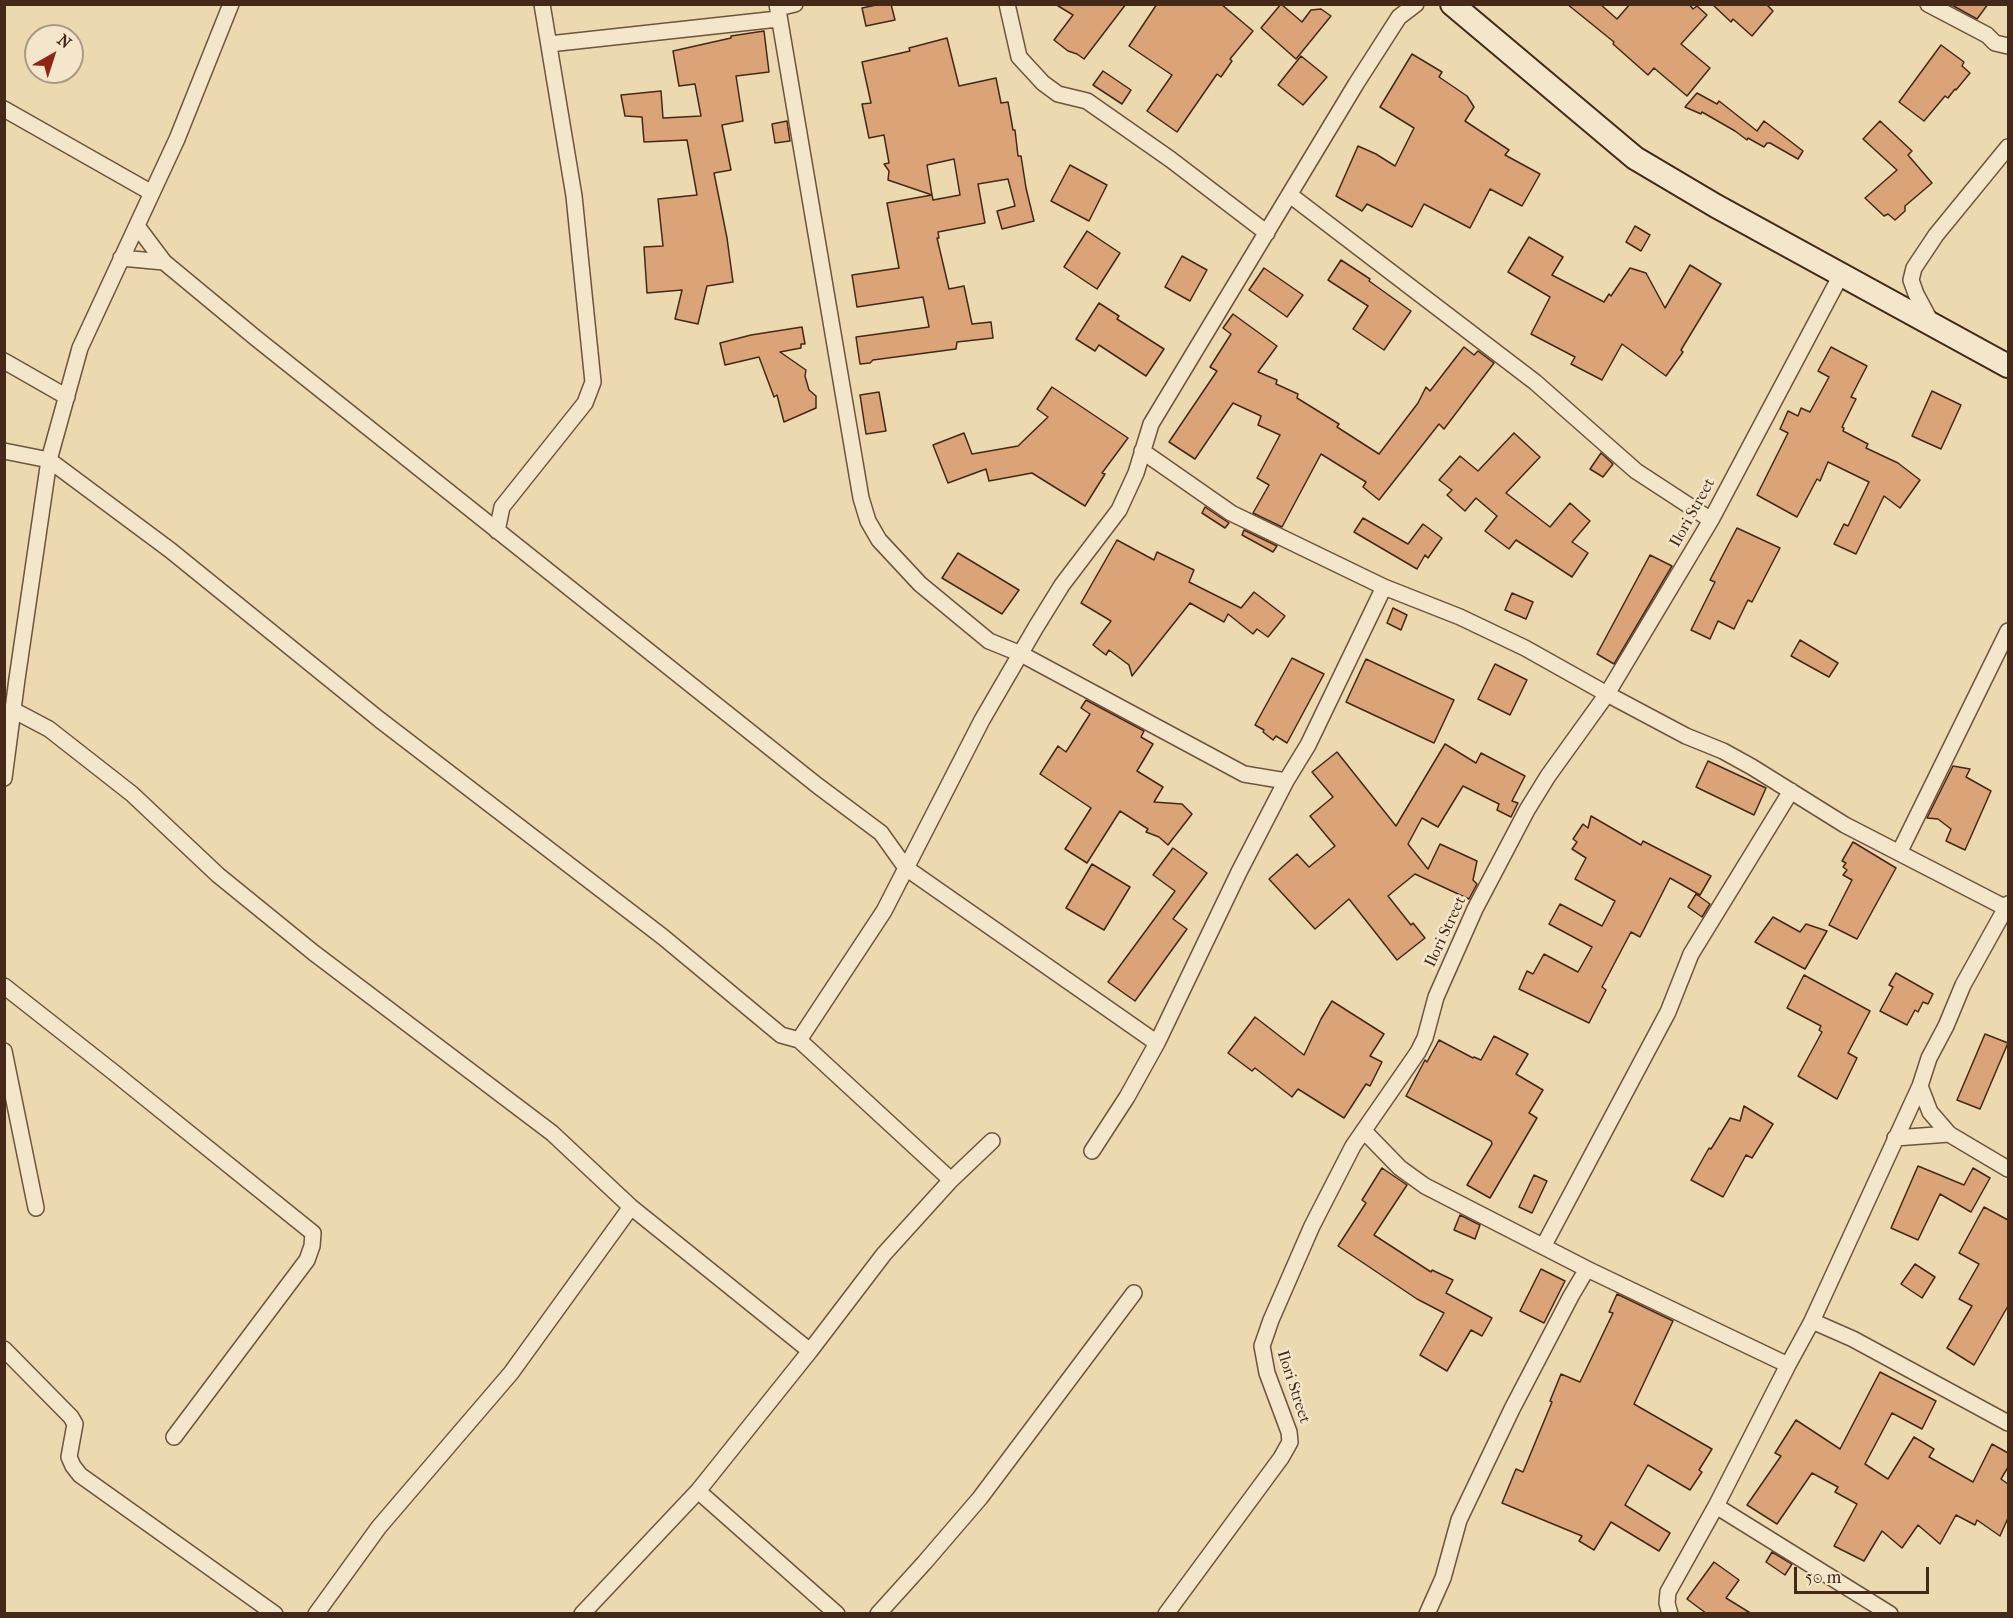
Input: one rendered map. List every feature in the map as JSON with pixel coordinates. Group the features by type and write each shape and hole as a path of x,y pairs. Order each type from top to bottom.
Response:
{"main road":[{"path":"1452,4 1635,158 1716,206 2008,366"}],"street":[{"path":"4,778 11,669 49,460 80,348 177,139 231,4"},
{"path":"497,531 502,507 585,403 593,382 574,196 542,4"},
{"path":"549,44 778,10 795,4"},
{"path":"1007,4 1019,57 1043,83 1058,94 1087,101 1170,159 1267,233"},
{"path":"799,1040 884,911 982,720 1062,585 1119,510 1136,473 1151,424 1399,17 1416,4"},
{"path":"1928,4 1986,34 1995,42 2008,46"},
{"path":"778,10 861,498 868,520 879,540 920,584 989,641 1021,654 1244,774 1286,781"},
{"path":"4,109 152,193"},
{"path":"1932,325 1911,280 1914,268 1936,235 2008,147"},
{"path":"1290,195 1535,382 1636,471 1711,520"},
{"path":"136,226 164,262 256,339 818,786 881,833 906,868 1157,1043"},
{"path":"121,258 164,262"},
{"name":"Ilori Street","path":"1166,1614 1281,1458 1290,1442 1289,1432 1267,1372 1262,1346 1312,1226 1353,1146 1418,1052 1425,1038 1436,996 1475,909 1527,810 1606,694 1711,520 1842,273"},
{"path":"4,361 67,397"},
{"path":"4,451 49,460 170,550 380,720 663,937 781,1035 799,1040 951,1180"},
{"path":"1142,451 1231,513 1384,587 1460,617 1516,644 1686,736 1733,756 1845,825 2008,907 1963,985 1946,1026 1929,1058 1920,1086 1812,1321 1716,1506 1668,1592 1667,1603 1670,1614"},
{"path":"472,511 502,507"},
{"path":"1092,1151 1127,1097 1157,1043 1239,872 1286,781 1308,745 1384,587"},
{"path":"1899,852 2008,631"},
{"path":"9,712 49,729 132,794 218,875 322,960 552,1133 631,1207 810,1351"},
{"path":"1544,1245 1668,1012 1691,954 1791,791"},
{"path":"4,986 122,1078 313,1233 312,1246 307,1260 174,1437"},
{"path":"4,1051 36,1208"},
{"path":"1920,1086 1930,1112 1948,1134 2008,1169"},
{"path":"1364,1131 1400,1168 1425,1186 1587,1269 1788,1365"},
{"path":"1895,1138 1948,1134"},
{"path":"582,1614 698,1491 884,1254 951,1180 992,1141"},
{"path":"315,1614 380,1527 511,1373 631,1207"},
{"path":"1427,1614 1443,1578 1460,1520 1512,1409 1587,1269"},
{"path":"878,1614 926,1562 980,1497 1134,1293"},
{"path":"1812,1321 1853,1339 2008,1424"},
{"path":"4,1349 71,1417 75,1424 69,1457 80,1475 275,1614"},
{"path":"698,1491 837,1614"},
{"path":"1716,1506 1890,1614"}],"building":[{"path":"891,4 895,20 866,26 862,8"},
{"path":"1055,4 1126,4 1084,59 1068,51 1054,40 1073,15"},
{"path":"1157,4 1221,4 1253,31 1230,59 1232,61 1221,77 1217,74 1177,132 1147,111 1172,75 1129,46"},
{"path":"1281,4 1302,22 1311,10 1321,9 1331,16 1296,59 1261,28"},
{"path":"1567,4 1600,4 1617,19 1630,4 1689,4 1693,9 1697,6 1707,15 1681,44 1710,68 1687,96 1654,68 1648,75 1613,44 1614,42"},
{"path":"1712,4 1766,4 1773,11 1752,36 1733,19 1731,22"},
{"path":"1950,4 1988,4 1977,19"},
{"path":"764,31 769,72 736,76 743,121 722,125 731,170 714,173 733,282 707,286 698,324 675,319 682,290 647,293 644,247 663,246 658,199 697,195 687,140 644,142 642,117 625,116 621,95 661,91 663,118 701,116 695,84 679,86 673,51 731,38 731,36"},
{"path":"947,38 959,86 996,78 1001,103 1008,102 1034,221 1002,229 997,211 1015,206 1008,179 978,184 985,223 938,232 939,238 937,238 949,289 964,286 972,324 991,322 993,338 957,342 956,349 873,360 870,363 860,364 856,337 929,327 923,297 857,307 852,275 899,268 887,203 932,195 888,180 889,171 884,164 889,163 884,135 869,138 862,104 871,103 862,62 910,51 909,48","holes":["954,159 960,195 933,200 927,165"]},
{"path":"1941,45 1964,62 1962,66 1970,73 1948,98 1945,96 1924,121 1899,102"},
{"path":"1412,54 1442,72 1439,77 1467,96 1474,107 1465,121 1509,150 1505,155 1540,174 1522,206 1490,189 1470,228 1424,204 1412,227 1367,204 1362,211 1336,196 1358,146 1395,166 1414,128 1380,107"},
{"path":"1301,56 1327,77 1303,105 1278,85"},
{"path":"1103,71 1131,90 1122,104 1093,85"},
{"path":"1697,93 1717,104 1719,101 1757,131 1764,121 1803,151 1798,159 1770,143 1764,147 1748,138 1747,140 1702,112 1701,114 1685,107"},
{"path":"787,121 790,141 775,143 772,124"},
{"path":"1880,121 1912,151 1908,155 1932,183 1905,206 1905,211 1895,220 1888,214 1884,216 1865,198 1897,170 1863,139"},
{"path":"1070,165 1107,185 1089,221 1051,201"},
{"path":"1635,226 1650,235 1641,251 1626,242"},
{"path":"1087,231 1120,253 1097,289 1064,267"},
{"path":"1529,237 1563,257 1552,275 1604,302 1609,294 1611,296 1630,268 1646,273 1665,308 1690,265 1721,284 1681,350 1683,352 1666,376 1622,344 1602,380 1571,364 1575,357 1531,334 1550,297 1508,272"},
{"path":"1182,256 1207,270 1190,301 1165,287"},
{"path":"1341,260 1411,311 1384,350 1353,329 1368,306 1328,280"},
{"path":"1264,268 1303,295 1287,317 1249,290"},
{"path":"1099,303 1119,316 1117,319 1164,349 1146,376 1099,345 1095,351 1076,339"},
{"path":"1233,314 1277,346 1258,372 1277,380 1276,384 1298,394 1297,398 1339,424 1337,427 1379,454 1418,403 1426,387 1430,391 1464,347 1474,355 1478,351 1494,363 1444,429 1439,424 1379,500 1363,487 1366,482 1321,454 1282,527 1253,513 1269,485 1257,478 1280,435 1258,425 1261,416 1233,403 1195,459 1169,442 1217,371 1210,367 1231,334 1223,328"},
{"path":"802,327 805,344 801,344 801,348 780,352 806,370 805,376 809,390 816,396 816,408 784,422 777,395 774,397 759,357 725,365 720,343 751,335"},
{"path":"1831,347 1867,366 1851,397 1856,399 1842,427 1843,431 1868,444 1866,448 1898,463 1920,480 1900,508 1884,496 1856,554 1834,544 1844,524 1848,526 1869,482 1828,462 1820,481 1817,479 1797,517 1757,495 1788,433 1780,429 1788,411 1798,416 1801,408 1810,412 1829,377 1818,371"},
{"path":"1052,387 1128,438 1102,473 1105,474 1085,506 1032,473 989,481 986,469 948,483 933,445 964,433 972,454 1018,446 1048,417 1037,409"},
{"path":"1932,391 1961,405 1941,449 1912,436"},
{"path":"879,392 886,431 866,434 860,395"},
{"path":"1514,433 1540,457 1506,493 1550,527 1570,503 1590,521 1572,542 1588,553 1572,577 1516,540 1509,549 1485,531 1497,516 1476,498 1465,511 1447,495 1452,490 1439,480 1460,456 1478,471"},
{"path":"1601,453 1613,464 1603,477 1590,469"},
{"path":"1205,507 1229,523 1225,528 1202,513"},
{"path":"1363,518 1408,544 1423,524 1442,538 1428,558 1425,555 1417,569 1354,532"},
{"path":"1737,528 1780,548 1752,602 1748,600 1734,629 1718,621 1710,639 1691,630 1715,582 1710,580"},
{"path":"1244,530 1277,546 1273,552 1242,535"},
{"path":"1117,540 1154,560 1157,552 1194,570 1189,582 1241,608 1254,592 1285,616 1268,637 1257,629 1253,634 1228,614 1224,622 1190,603 1132,676 1129,665 1109,650 1106,655 1093,645 1111,621 1081,603"},
{"path":"958,553 1019,590 1002,614 942,578"},
{"path":"1650,555 1672,566 1614,664 1597,654"},
{"path":"1512,593 1533,602 1526,619 1505,610"},
{"path":"1393,608 1407,615 1401,630 1387,623"},
{"path":"1800,640 1838,663 1829,677 1791,656"},
{"path":"1292,658 1324,674 1287,743 1276,736 1273,740 1263,732 1264,730 1255,725"},
{"path":"1366,659 1454,700 1434,743 1346,702"},
{"path":"1495,664 1527,680 1510,715 1478,699"},
{"path":"1086,700 1144,731 1141,737 1153,744 1137,771 1163,787 1154,802 1182,804 1192,814 1168,845 1159,837 1146,832 1148,829 1120,811 1087,863 1065,849 1091,808 1040,774 1058,746 1066,752 1090,714 1081,708"},
{"path":"1445,744 1476,763 1481,753 1525,776 1512,801 1518,803 1511,817 1497,810 1499,804 1463,786 1438,827 1422,818 1408,844 1428,869 1440,844 1477,861 1473,880 1477,884 1469,899 1415,874 1388,896 1411,925 1413,923 1425,938 1397,960 1349,899 1315,929 1269,879 1297,854 1309,867 1335,846 1310,816 1333,797 1312,772 1337,752 1396,826"},
{"path":"1708,761 1766,788 1754,815 1696,787"},
{"path":"1953,766 1970,769 1966,777 1991,791 1965,850 1946,841 1951,829 1938,819 1927,818"},
{"path":"1591,816 1641,845 1643,841 1711,876 1700,895 1670,878 1640,937 1631,932 1602,987 1606,990 1589,1023 1519,989 1527,971 1533,974 1544,954 1578,972 1592,947 1549,924 1560,904 1602,926 1615,901 1575,879 1586,858 1572,849 1577,842 1573,839 1583,824 1588,828"},
{"path":"1853,842 1896,868 1857,939 1829,925 1852,880 1843,875 1847,870 1843,867 1846,863 1842,861"},
{"path":"1173,848 1207,873 1173,919 1187,929 1135,1001 1108,982 1175,891 1153,875"},
{"path":"1092,864 1130,887 1104,930 1066,908"},
{"path":"1696,894 1710,904 1702,917 1688,907"},
{"path":"1773,917 1800,932 1806,924 1827,931 1805,969 1755,942"},
{"path":"1896,973 1933,994 1928,1004 1923,1002 1918,1012 1915,1010 1907,1025 1880,1011 1893,987 1889,985"},
{"path":"1804,975 1870,1011 1848,1053 1857,1058 1837,1099 1798,1076 1822,1032 1819,1030 1821,1026 1787,1008"},
{"path":"1332,1001 1384,1034 1370,1056 1382,1062 1370,1086 1366,1084 1344,1118 1298,1089 1292,1097 1255,1068 1252,1071 1228,1053 1255,1017 1304,1055"},
{"path":"1985,1034 2008,1043 1980,1109 1957,1100"},
{"path":"1494,1036 1528,1054 1516,1074 1543,1090 1529,1113 1537,1118 1490,1198 1467,1185 1492,1144 1491,1141 1406,1096 1425,1060 1427,1062 1439,1040 1481,1060"},
{"path":"1744,1106 1773,1124 1752,1158 1746,1155 1723,1197 1691,1180 1709,1148 1711,1149 1730,1118 1740,1121"},
{"path":"1918,1166 1964,1185 1973,1168 1990,1178 1971,1212 1940,1194 1918,1240 1891,1228"},
{"path":"1382,1168 1407,1185 1374,1235 1431,1272 1432,1270 1453,1280 1446,1293 1492,1318 1482,1336 1471,1330 1447,1371 1420,1355 1444,1313 1417,1299 1338,1246 1366,1203 1362,1200"},
{"path":"1534,1175 1547,1181 1532,1213 1519,1207"},
{"path":"1984,1207 2008,1220 2008,1306 1974,1365 1947,1348 1972,1306 1959,1299 1979,1264 1959,1253"},
{"path":"1460,1215 1480,1225 1475,1239 1454,1230"},
{"path":"1915,1264 1935,1277 1922,1298 1901,1284"},
{"path":"1541,1269 1565,1281 1544,1323 1520,1311"},
{"path":"1617,1294 1673,1321 1634,1404 1712,1449 1699,1470 1702,1472 1690,1490 1648,1465 1625,1505 1670,1533 1659,1551 1611,1522 1594,1550 1579,1541 1582,1536 1502,1503 1516,1469 1523,1472 1561,1374 1580,1382 1613,1313 1609,1312"},
{"path":"1880,1372 1936,1401 1922,1429 1892,1413 1865,1464 1888,1479 1914,1437 1934,1449 1929,1457 1973,1482 1992,1444 2008,1453 2008,1467 2001,1479 2008,1484 2008,1518 2000,1536 1977,1520 1975,1525 1956,1515 1940,1544 1918,1525 1902,1548 1882,1531 1864,1561 1834,1546 1857,1504 1835,1492 1838,1487 1812,1473 1777,1524 1747,1505 1781,1456 1775,1453 1796,1420 1840,1449"},
{"path":"1772,1552 1792,1564 1785,1575 1766,1562"},
{"path":"1714,1562 1739,1580 1726,1598 1752,1614 1707,1614 1687,1599"}]}
